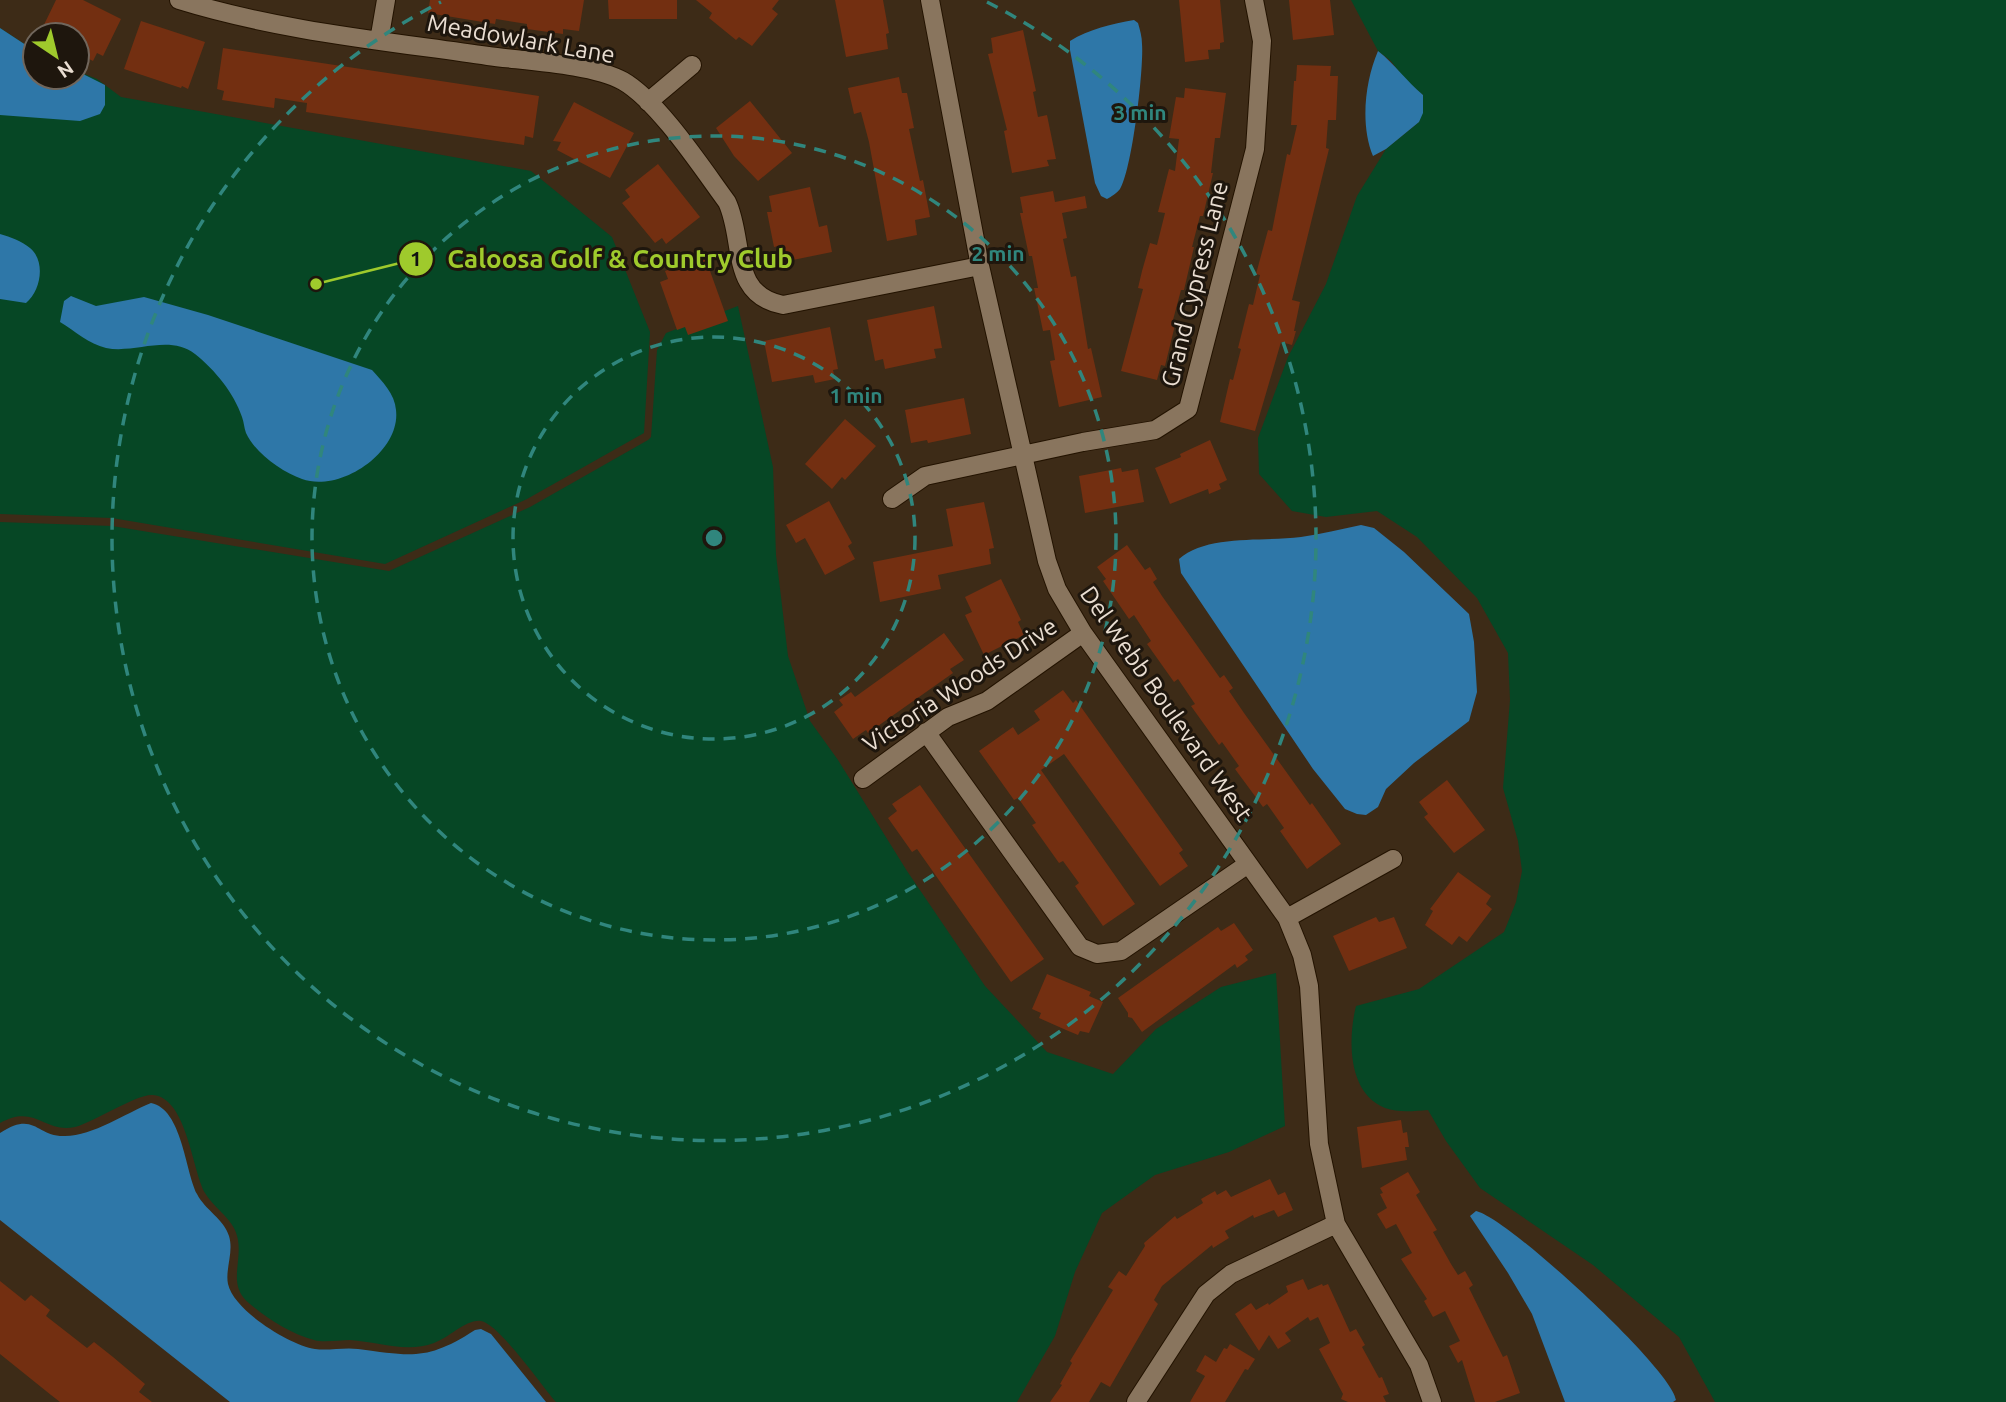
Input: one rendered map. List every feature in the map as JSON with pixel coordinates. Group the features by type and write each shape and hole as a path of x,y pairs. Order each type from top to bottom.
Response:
{"street":[{"name":"Meadowlark Lane","path":"179,0 247,19 379,41 601,72 622,80 640,92 727,202 735,222 743,270 749,285 762,298 783,305 981,266"},
{"path":"379,41 386,0"},
{"name":"Del Webb Boulevard West","path":"930,0 981,266 1047,561 1057,589 1083,633 1287,918 1302,955 1310,986 1319,1144 1336,1224 1419,1365 1432,1402"},
{"name":"Grand Cypress Lane","path":"892,499 925,476 1024,454 1155,430 1188,409 1255,149 1262,41 1254,0"},
{"path":"648,102 692,65"},
{"name":"Victoria Woods Drive","path":"863,779 948,717 995,696 1083,633"},
{"path":"926,732 1080,947 1097,954 1121,951 1248,864"},
{"path":"1287,918 1393,859"},
{"path":"1136,1402 1206,1294 1231,1274 1336,1224"}],"green space":[{"path":"1351,0 2006,0 2006,1402 1715,1402 1679,1337 1593,1265 1480,1188 1446,1141 1428,1110 1401,1111 1385,1108 1373,1101 1357,1078 1352,1048 1356,1006 1419,989 1504,932 1516,902 1522,871 1518,841 1503,788 1510,700 1508,653 1477,598 1417,537 1377,511 1326,517 1292,511 1259,474 1258,438 1288,357 1326,284 1357,196 1386,149 1419,122 1423,95 1378,51"},
{"path":"0,28 21,42 21,91 91,91 91,77 121,97 531,171 612,237 650,332 644,433 527,499 385,564 112,518 0,514"},
{"path":"738,306 773,467 776,555 788,656 810,721 985,986 1047,1052 1113,1074 1156,1029 1221,987 1276,973 1285,1126 1229,1152 1155,1175 1102,1213 1075,1272 1055,1336 1017,1402 556,1402 509,1344 481,1321 469,1323 440,1341 424,1346 314,1340 280,1325 243,1297 237,1282 239,1249 236,1233 229,1220 205,1193 181,1121 174,1108 164,1099 153,1095 146,1096 75,1127 56,1127 22,1116 0,1123 0,522 112,526 389,571 530,507 648,440 651,437 657,350 666,333"}],"water":[{"path":"1134,20 1138,23 1142,44 1136,119 1124,178 1120,189 1107,199 1101,196 1095,183 1070,41 1093,30"},
{"path":"0,28 21,42 21,91 91,91 91,78 105,85 105,105 100,114 80,121 0,115"},
{"path":"1378,51 1423,95 1423,113 1419,122 1373,156 1365,117 1367,89"},
{"path":"0,234 30,248 38,260 38,284 26,303 0,299"},
{"path":"71,296 96,306 144,297 208,315 372,370 393,399 396,410 395,426 389,440 378,454 365,466 350,474 317,482 294,476 278,467 256,448 246,433 239,408 229,391 210,367 195,354 174,345 117,349 94,344 60,322 64,301"},
{"path":"1361,525 1374,528 1404,552 1469,614 1474,642 1477,692 1469,721 1414,763 1386,789 1378,807 1366,815 1345,809 1313,769 1181,573 1179,559 1191,551 1220,542 1301,537"},
{"path":"151,1103 170,1116 197,1194 227,1230 231,1248 227,1278 232,1294 264,1325 292,1341 315,1349 406,1354 419,1354 444,1347 481,1329 491,1334 546,1402 230,1402 0,1220 0,1133 21,1124 28,1124 55,1135 76,1135 98,1128"},
{"path":"1476,1211 1520,1239 1586,1296 1648,1359 1668,1384 1676,1400 1565,1402 1532,1314 1470,1216"}],"building":[{"path":"56,0 83,0 121,19 103,56 97,53 93,61 91,21 46,21"},
{"path":"430,0 584,0 579,31 563,29 563,34 527,29 527,24 496,19 495,24 428,13"},
{"path":"608,0 677,0 677,19 609,19"},
{"path":"696,0 779,0 772,9 778,14 752,46 739,37 736,40 709,18 712,13"},
{"path":"835,0 883,0 889,33 886,34 888,49 846,57"},
{"path":"1179,0 1220,0 1224,42 1220,43 1220,49 1208,50 1209,59 1185,62"},
{"path":"1289,0 1330,0 1334,35 1293,40"},
{"path":"141,21 205,42 188,89 124,69"},
{"path":"1023,30 1036,91 1033,92 1038,117 1047,115 1056,159 1047,160 1049,166 1012,173 1004,131 1007,130 988,54 993,53 991,38"},
{"path":"223,48 539,96 533,138 525,136 524,145 306,112 307,103 275,98 274,108 222,100 224,91 217,89"},
{"path":"1297,65 1331,66 1330,76 1338,76 1336,120 1328,120 1326,148 1329,149 1292,300 1300,302 1296,331 1292,345 1281,342 1255,431 1220,422 1230,379 1233,380 1241,349 1238,348 1249,304 1253,305 1260,275 1256,274 1268,230 1272,231 1287,154 1290,155 1297,125 1291,125"},
{"path":"899,77 902,93 907,93 914,128 909,129 930,217 915,220 917,235 887,241 869,142 861,112 854,114 848,88"},
{"path":"1185,88 1226,93 1220,138 1215,138 1213,173 1203,216 1200,216 1184,290 1181,290 1173,320 1176,321 1165,366 1161,365 1157,380 1121,371 1143,289 1138,288 1142,271 1150,243 1157,245 1165,213 1158,212 1169,169 1175,171 1179,139 1169,138 1176,97 1184,98"},
{"path":"750,101 792,153 758,181 734,156 716,128"},
{"path":"574,102 634,133 610,178 557,150 561,142 553,141"},
{"path":"658,164 700,217 666,244 662,238 655,243 622,203 630,197 625,190"},
{"path":"810,187 819,227 827,225 832,252 783,262 779,246 774,247 767,212 772,212 769,196"},
{"path":"1053,191 1055,202 1085,196 1087,208 1062,213 1067,238 1063,239 1071,277 1076,276 1088,349 1091,348 1102,397 1059,407 1050,361 1055,360 1050,330 1043,331 1034,288 1038,288 1032,256 1029,256 1020,213 1023,213 1020,197"},
{"path":"705,257 728,321 688,335 685,327 677,330 660,282 668,279 665,271"},
{"path":"934,306 942,348 934,349 936,358 885,369 883,359 875,361 867,320"},
{"path":"830,327 838,369 833,370 835,379 815,383 813,375 772,382 764,341"},
{"path":"964,398 971,434 928,443 927,440 911,443 905,410"},
{"path":"845,419 876,446 845,480 842,477 832,489 805,464"},
{"path":"1210,440 1227,480 1219,484 1221,489 1209,494 1208,489 1170,504 1155,468"},
{"path":"1121,468 1122,472 1138,469 1144,502 1085,513 1079,476"},
{"path":"829,501 852,543 848,546 855,559 825,575 805,538 796,543 786,525"},
{"path":"984,502 994,548 989,549 991,564 938,575 941,589 880,602 873,562 953,546 946,509"},
{"path":"1127,545 1145,570 1150,567 1157,579 1153,582 1162,596 1220,678 1224,675 1233,688 1229,691 1244,713 1341,844 1307,869 1280,831 1284,828 1267,804 1263,807 1235,769 1239,766 1222,742 1219,745 1191,706 1195,704 1178,679 1174,682 1147,644 1151,641 1134,615 1129,619 1103,581 1106,579 1097,567"},
{"path":"1001,579 1021,620 1018,622 1024,635 984,655 965,615 972,612 965,597"},
{"path":"944,633 964,660 950,669 953,673 868,733 866,730 853,739 834,712 843,705 839,700 851,692 855,697"},
{"path":"1063,690 1073,703 1076,700 1183,850 1179,853 1188,866 1160,886 1064,754 1041,770 1135,904 1103,926 1075,886 1079,883 1063,861 1059,863 1032,825 1036,823 1018,798 1014,800 979,751 1013,727 1018,735 1040,720 1034,711"},
{"path":"1447,780 1485,830 1454,853 1424,817 1428,814 1419,802"},
{"path":"920,785 1044,959 1011,982 917,849 912,852 888,818 897,811 892,804"},
{"path":"1458,872 1491,896 1486,904 1492,909 1467,942 1459,936 1452,945 1425,925 1433,911 1430,909"},
{"path":"1376,917 1379,922 1394,917 1407,948 1349,971 1333,936"},
{"path":"1234,923 1253,950 1245,956 1248,960 1237,968 1235,964 1142,1032 1132,1018 1128,1017 1118,998 1218,927 1221,931"},
{"path":"1047,974 1091,992 1089,996 1103,1002 1089,1033 1080,1031 1078,1035 1066,1030 1039,1018 1041,1013 1032,1009"},
{"path":"1401,1120 1403,1133 1407,1132 1407,1160 1362,1168 1357,1127"},
{"path":"1408,1172 1420,1192 1416,1195 1437,1230 1433,1232 1451,1264 1458,1275 1465,1271 1473,1285 1469,1288 1503,1357 1507,1355 1520,1393 1495,1402 1475,1402 1462,1360 1458,1363 1449,1346 1460,1341 1445,1311 1433,1317 1424,1301 1427,1299 1401,1259 1412,1253 1396,1224 1386,1229 1377,1214 1387,1208 1380,1188"},
{"path":"1270,1179 1278,1195 1285,1192 1293,1210 1278,1217 1274,1210 1254,1218 1253,1215 1225,1231 1229,1238 1213,1248 1212,1245 1162,1286 1154,1300 1158,1304 1110,1387 1101,1382 1089,1402 1050,1402 1062,1385 1060,1384 1072,1363 1070,1361 1113,1290 1108,1287 1119,1271 1126,1276 1145,1246 1144,1243 1175,1216 1177,1219 1203,1203 1201,1199 1215,1191 1217,1195 1226,1190 1231,1197"},
{"path":"1303,1279 1308,1290 1328,1284 1350,1332 1356,1329 1365,1345 1362,1347 1379,1378 1382,1377 1389,1394 1383,1396 1386,1402 1348,1402 1341,1399 1343,1394 1319,1349 1330,1343 1318,1317 1310,1321 1308,1317 1285,1333 1291,1341 1278,1349 1269,1335 1259,1351 1235,1314 1251,1303 1256,1310 1268,1303 1269,1305 1288,1292 1286,1286"},
{"path":"0,1281 25,1301 31,1295 50,1310 46,1316 87,1348 94,1342 113,1357 145,1384 139,1392 152,1402 60,1402 51,1395 0,1354"},
{"path":"1230,1344 1255,1359 1248,1370 1245,1369 1225,1402 1190,1402 1205,1376 1196,1371 1205,1355 1216,1362 1224,1348 1227,1349"}],"place":[{"name":"Caloosa Golf & Country Club","path":"316,284"}]}
